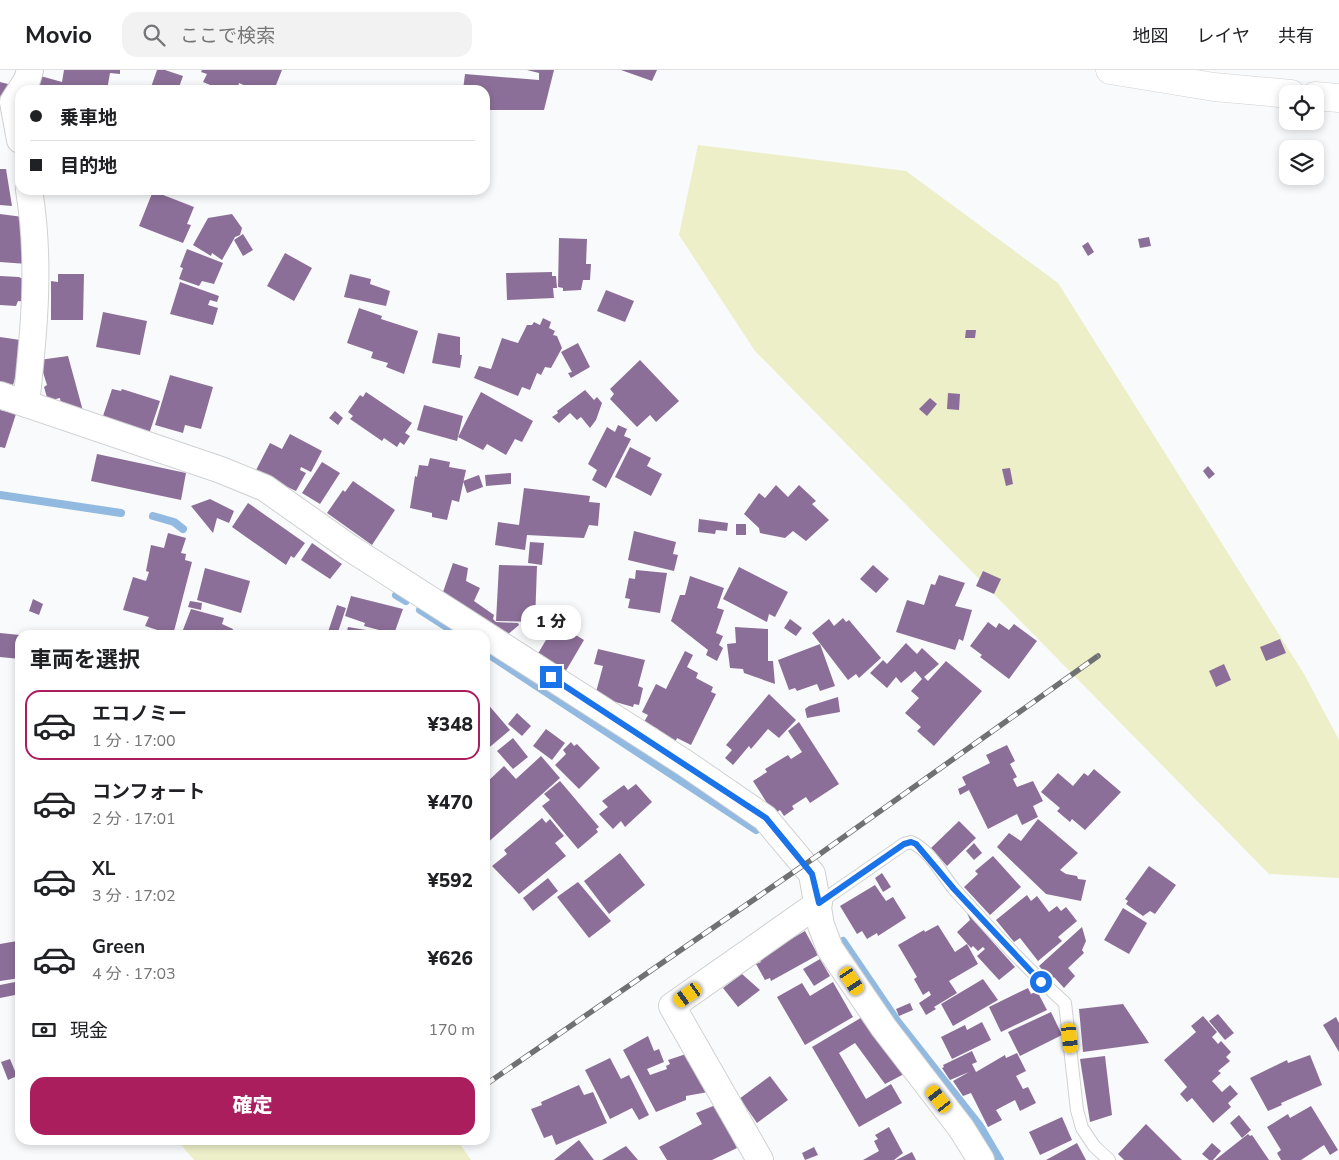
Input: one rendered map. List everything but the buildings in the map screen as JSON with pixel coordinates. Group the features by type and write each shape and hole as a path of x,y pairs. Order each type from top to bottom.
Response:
{"highway":[{"path":"1110,70 1214,87 1279,93"},
{"path":"1324,97 1339,98"}],"street":[{"path":"24,85 30,70"},
{"path":"15,99 13,102 15,113"},
{"path":"26,404 35,305 34,223 30,195"},
{"path":"0,395 221,470 266,488 350,548 478,630"},
{"path":"490,638 685,763 766,818 812,874 819,903 821,925 830,950 884,1028 961,1128 981,1160"},
{"path":"760,1160 672,1006 819,903"}],"lane":[{"path":"819,903 904,844 911,842 920,847 954,889 1029,971 1065,1003 1077,1110 1082,1128 1094,1146 1109,1160"}],"green space":[{"path":"698,145 906,171 1058,283 1304,674 1339,740 1339,878 1269,874 755,351 679,235"},
{"path":"181,1145 460,1145 471,1160 194,1160"}],"waterway":[{"path":"0,495 121,513"},
{"path":"153,516 174,522 183,529"},
{"path":"396,595 406,601"},
{"path":"420,610 451,630"},
{"path":"490,655 756,830"},
{"path":"843,941 898,1022 980,1126 1000,1160"}],"railway":[{"path":"490,1082 817,856 1098,656"}],"route":[{"path":"551,677 685,763 766,818 812,874 819,903 904,844 911,842 916,844 954,889 1041,982"}]}
